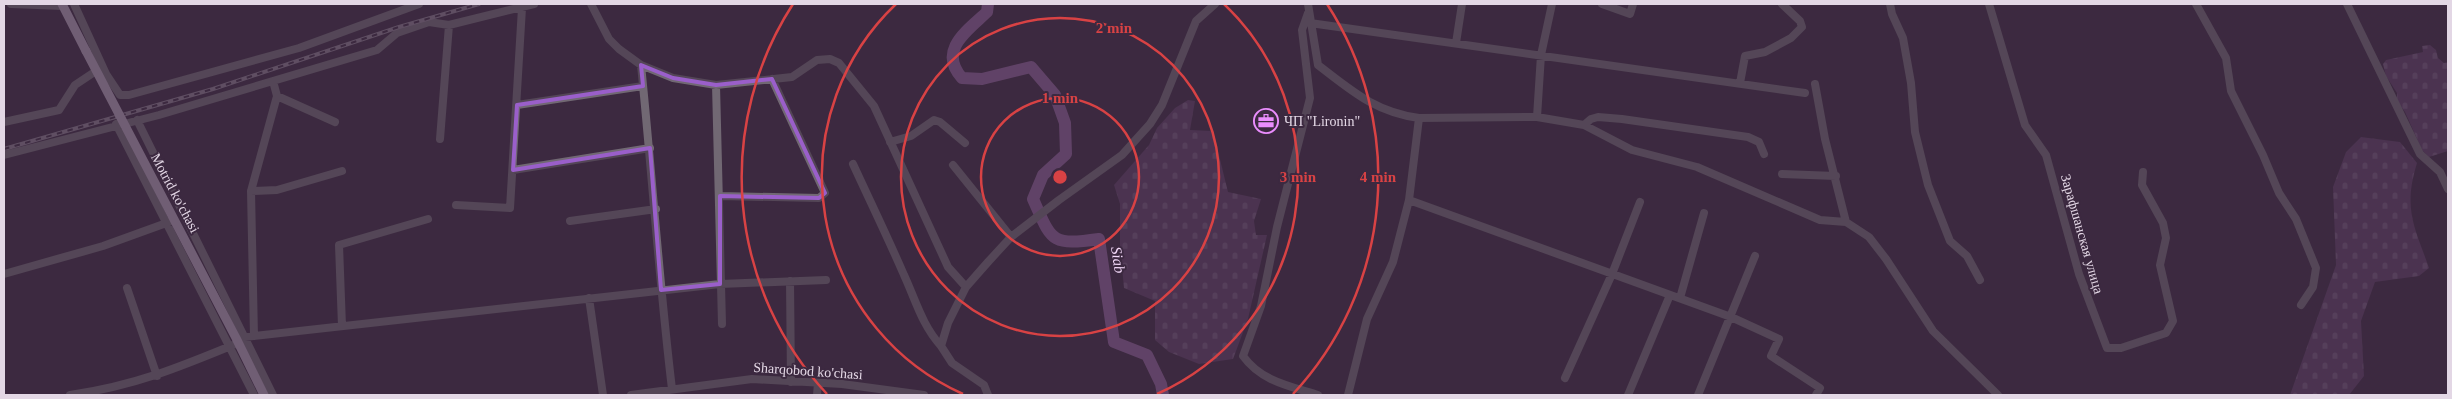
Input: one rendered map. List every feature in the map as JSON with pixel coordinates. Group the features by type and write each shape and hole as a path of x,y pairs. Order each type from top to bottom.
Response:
{"main road":[{"name":"Motrid ko'chasi","path":"63,5 171,222 240,339 264,395"}],"street":[{"path":"11,4 63,5"},
{"path":"74,4 106,74 120,95 129,95 299,48 419,4"},
{"path":"4,155 136,120 377,50 398,33 429,22 449,25 534,4"},
{"path":"591,4 610,39 619,50 641,65 673,78 716,85 792,77 817,60 830,59 840,63 874,106 948,267 966,287"},
{"path":"941,346 948,323 966,287 1014,235 1122,155 1150,124 1162,105 1196,21 1215,4"},
{"path":"1456,43 1462,4"},
{"path":"1537,117 1541,55 1552,4"},
{"path":"1602,4 1630,14 1633,4"},
{"path":"1740,84 1745,56 1765,52 1791,38 1802,27 1800,21 1782,4"},
{"path":"1890,4 1892,14 1903,38 1911,83 1915,132 1928,185 1950,241 1967,256 1980,280"},
{"name":"Зарафшанская улица","path":"1989,4 2025,125 2046,155 2079,274 2107,348 2122,348 2166,333 2171,328 2173,321 2160,265 2166,238 2163,223 2142,185 2143,172"},
{"path":"2196,4 2226,58 2231,91 2263,155 2279,193 2296,219 2316,268 2313,287 2301,305"},
{"path":"2347,4 2420,154 2440,172 2448,189"},
{"path":"1308,7 1318,64 1368,102 1408,116 1420,118 1537,117 1584,124 1632,150 1698,167 1820,220 1846,222 1869,237 1886,259 1933,331 1998,395"},
{"path":"1308,7 1302,30 1310,98 1277,227 1261,306 1243,356 1253,370 1279,383 1318,395"},
{"path":"456,205 510,208 522,8"},
{"path":"1310,23 1805,93"},
{"path":"440,139 449,25"},
{"path":"641,65 656,208 660,290 672,389"},
{"path":"4,122 60,110 75,85 96,71"},
{"path":"720,196 819,198 825,193 772,79"},
{"path":"254,336 251,191 277,96 273,81"},
{"path":"1815,84 1825,139 1836,176 1846,222"},
{"path":"716,85 722,324"},
{"path":"517,105 643,86"},
{"path":"277,96 335,122"},
{"path":"1348,395 1367,319 1393,262 1409,200 1420,118"},
{"path":"1584,124 1591,118 1622,119 1748,137 1759,142 1764,154"},
{"path":"136,120 236,321 240,339 273,395"},
{"path":"890,142 911,136 934,120 940,122 965,143"},
{"path":"116,124 171,222 219,327 254,395"},
{"path":"513,170 650,148"},
{"path":"853,164 928,332 941,346 952,363 984,385 988,395"},
{"path":"953,165 1014,235"},
{"path":"251,191 278,190 342,171"},
{"path":"1782,174 1836,176"},
{"path":"1409,200 1680,298 1730,317 1779,339 1771,356 1820,388 1816,395"},
{"path":"1565,378 1612,274 1640,202"},
{"path":"570,221 656,208"},
{"path":"1680,298 1704,213"},
{"path":"342,326 339,245 428,219"},
{"path":"4,274 103,246 171,222"},
{"path":"1698,395 1755,256"},
{"path":"70,395 112,392 229,347 240,339 254,336 720,284 826,280"},
{"path":"790,281 791,382"},
{"path":"127,288 157,376"},
{"path":"1628,395 1670,295"},
{"path":"589,298 602,395"},
{"path":"219,327 236,321"},
{"name":"Sharqobod ko'chasi","path":"631,395 752,379 818,382 924,395"},
{"path":"817,395 818,382"}],"highlighted area":[{"path":"641,65 673,78 716,85 772,79 825,193 819,198 720,196 720,284 661,290 650,148 513,170 517,105 643,86"}],"green space":[{"path":"2430,45 2436,50 2438,58 2444,63 2448,62 2448,151 2429,157 2422,150 2405,112 2397,101 2397,93 2386,76 2383,64 2386,60 2423,52 2422,46"},
{"path":"1188,100 1195,101 1190,130 1213,131 1228,192 1261,199 1254,221 1256,235 1267,235 1248,319 1233,359 1199,364 1169,352 1155,340 1155,301 1124,288 1120,246 1120,204 1114,185 1149,145 1157,128 1175,108"},
{"path":"2361,137 2400,142 2417,163 2411,193 2412,217 2429,268 2419,276 2375,282 2361,321 2364,376 2349,395 2290,395 2336,265 2333,187 2346,152"}],"waterway":[{"name":"Siab","path":"988,4 987,12 958,41 953,58 955,68 962,78 982,79 1031,67 1055,95 1065,123 1066,154 1043,175 1033,199 1044,224 1055,237 1071,242 1099,239 1114,342 1147,355 1161,384 1163,395"}],"railway":[{"path":"4,149 213,89 399,27 479,4"}],"place":[{"name":"ЧП \"Lironin\"","path":"1266,121"}]}
